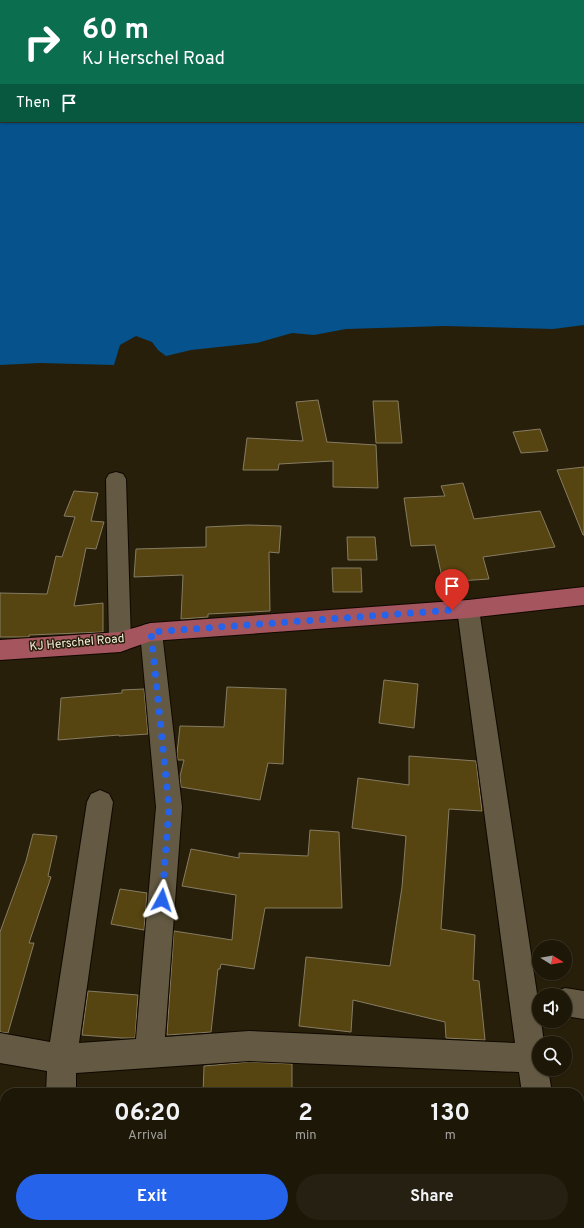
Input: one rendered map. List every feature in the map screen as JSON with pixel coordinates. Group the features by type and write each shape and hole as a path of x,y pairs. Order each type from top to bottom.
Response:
{"main road":[{"name":"KJ Herschel Road","path":"0,650 120,642 151,632 468,609 584,596"}],"street":[{"path":"116,479 120,642"},
{"path":"0,1048 62,1059 249,1046 532,1058 531,998 468,609"},
{"path":"149,1054 169,807 151,632"},
{"path":"61,1088 62,1059 100,802"},
{"path":"572,1003 584,1005"},
{"path":"535,1076 536,1088"}],"water":[{"path":"0,122 584,122 584,325 553,329 445,326 346,329 314,335 292,333 257,343 191,350 166,356 158,350 152,342 136,336 120,345 114,365 40,363 0,365"}],"building":[{"path":"318,400 327,442 376,445 378,488 333,487 333,461 279,464 278,470 243,470 247,438 303,441 296,402"},
{"path":"373,401 398,401 402,443 376,443"},
{"path":"540,429 548,451 521,453 513,432"},
{"path":"584,467 584,535 583,535 557,470"},
{"path":"463,483 474,519 540,511 555,547 483,557 489,579 443,582 435,545 411,546 404,498 445,496 441,486"},
{"path":"74,491 98,493 91,521 104,522 96,549 86,548 74,606 103,603 103,632 29,635 29,637 0,637 0,593 47,594 56,556 62,557 75,517 64,516"},
{"path":"248,525 281,526 279,553 269,552 270,611 208,614 208,617 181,619 183,575 134,577 136,549 206,547 206,527"},
{"path":"347,537 375,537 377,560 348,560"},
{"path":"332,568 361,568 362,592 333,592"},
{"path":"384,680 418,684 414,728 379,723"},
{"path":"227,687 286,689 283,764 268,763 260,800 181,787 180,776 184,760 178,760 177,754 180,726 224,727"},
{"path":"144,689 148,734 58,740 61,698 122,693 122,690"},
{"path":"409,756 476,761 482,811 449,809 441,929 475,935 473,980 479,981 485,1040 446,1038 445,1022 353,1000 351,1032 299,1026 306,957 390,966 402,887 406,836 352,828 358,778 409,785"},
{"path":"310,830 339,832 342,908 265,908 254,969 221,964 220,969 218,969 211,1032 167,1035 174,931 232,940 236,895 182,886 191,849 239,858 239,853 308,856"},
{"path":"33,834 57,836 48,876 51,877 29,943 34,943 8,1033 0,1032 0,932 26,861"},
{"path":"120,889 147,893 144,930 111,924"},
{"path":"88,991 138,995 135,1038 82,1035"},
{"path":"249,1062 292,1064 292,1088 203,1088 204,1066"}],"route":[{"path":"162,900 169,807 151,632 452,610"}]}
